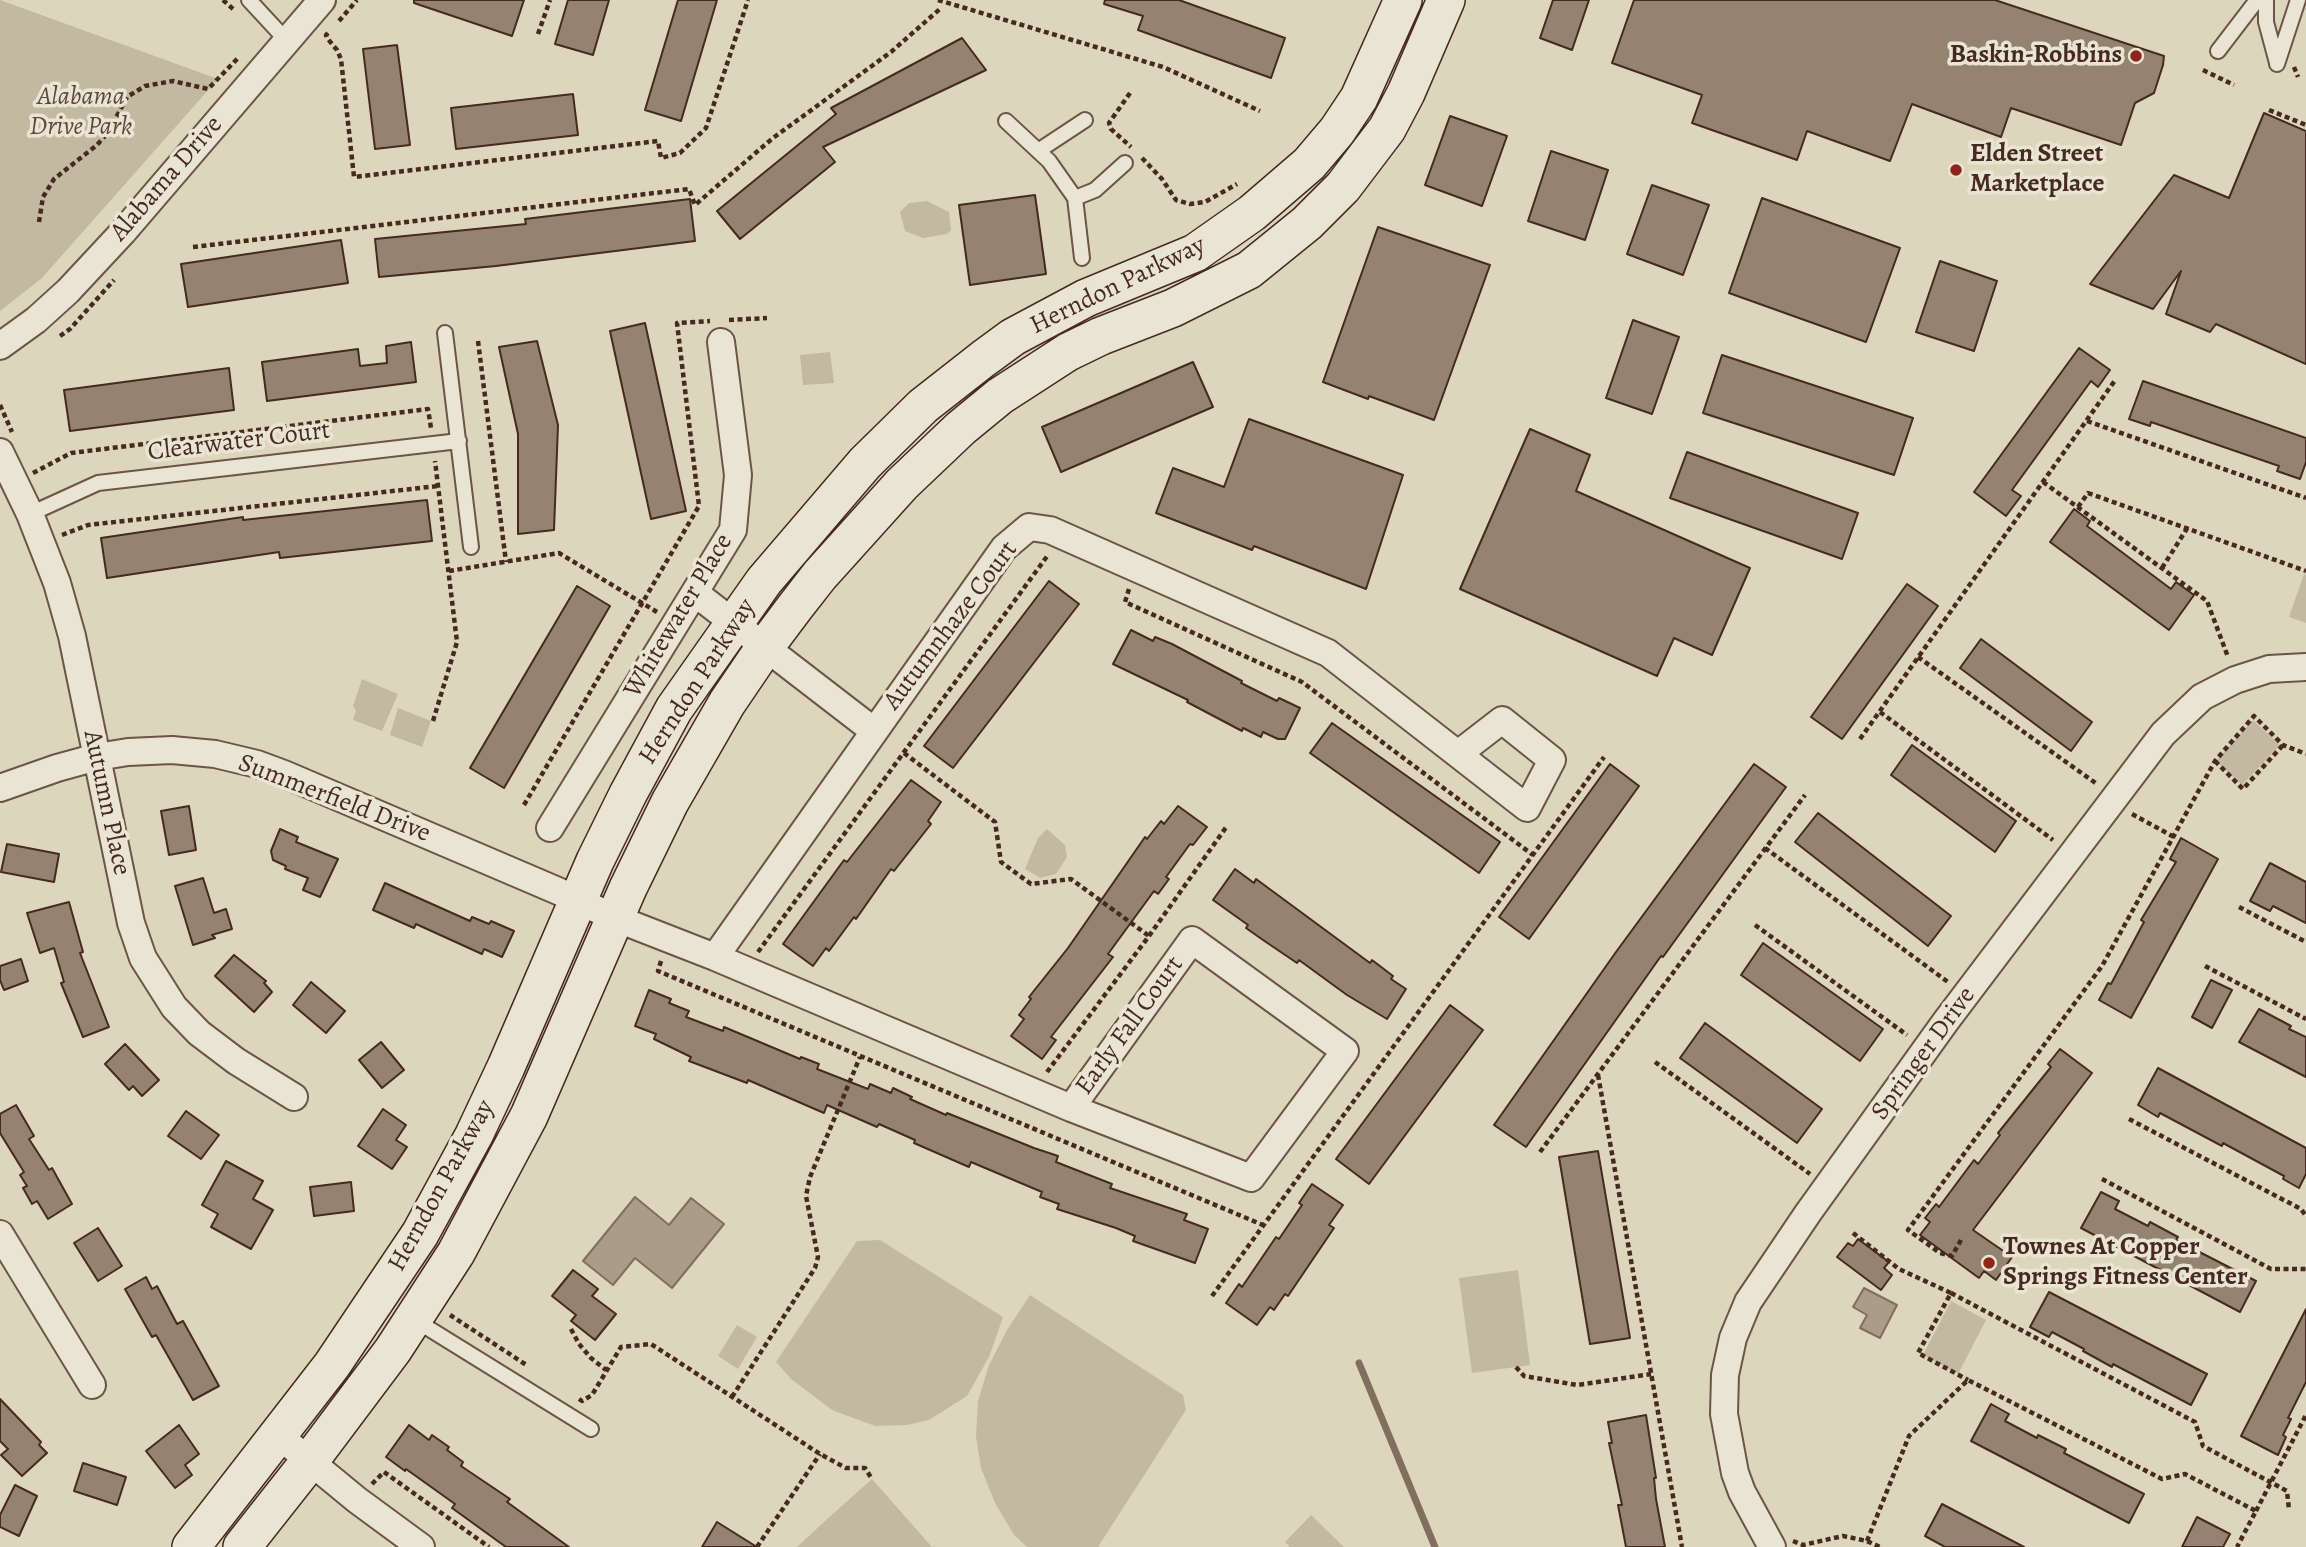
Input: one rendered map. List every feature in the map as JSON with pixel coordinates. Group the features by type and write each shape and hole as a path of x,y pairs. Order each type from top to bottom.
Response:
{"main road":[{"name":"Herndon Parkway","path":"191,1547 332,1365 420,1234 457,1169 522,1032 578,901 628,794 668,720 733,622 764,581 838,492 893,435 949,385 1013,337 1047,318 1117,284 1195,253 1252,213 1309,164 1337,131 1359,98 1404,0"},
{"name":"Herndon Parkway","path":"242,1547 414,1320 456,1253 529,1116 615,918 670,802 727,703 765,647 820,575 895,492 961,428 1000,396 1068,352 1173,308 1249,270 1307,223 1343,187 1387,129 1406,93 1446,0"}],"street":[{"name":"Alabama Drive","path":"0,346 36,320 123,232 322,0"},
{"name":"Whitewater Place","path":"550,828 733,530 738,475 722,328"},
{"name":"Autumn Place","path":"0,452 30,514 57,583 72,636 131,923 143,958 174,1007 199,1033 236,1062 294,1097"},
{"name":"Autumnhaze Court","path":"715,957 1004,548 1029,527 1051,530 1328,653 1458,754"},
{"path":"695,593 874,730"},
{"name":"Springer Drive","path":"1779,1539 1742,1492 1735,1473 1724,1414 1725,1374 1733,1338 1748,1302 1808,1213 1946,1021 2162,734 2202,697 2235,680 2269,669 2306,667"},
{"name":"Summerfield Drive","path":"0,788 57,768 128,752 172,750 215,754 284,774 615,918"},
{"name":"Early Fall Court","path":"615,918 715,957 1071,1108 1251,1178 1345,1051 1192,940 1071,1108"},
{"path":"0,1234 92,1385"},
{"path":"278,1435 309,1462 421,1547"}],"lane":[{"path":"249,0 287,41"},
{"path":"2218,51 2257,0"},
{"path":"2266,0 2266,22 2277,64 2298,0"},
{"path":"1038,151 1085,120"},
{"path":"1006,121 1049,161 1075,198 1082,258"},
{"path":"1075,198 1095,190 1125,163"},
{"path":"445,333 471,547"},
{"name":"Clearwater Court","path":"30,514 98,484 459,441"},
{"path":"414,1320 591,1429"}],"path":[{"path":"357,0 326,35 338,50 341,59 354,177 658,141 661,158 680,153 706,128 748,0"},
{"path":"538,34 550,0"},
{"path":"939,0 1163,67 1260,110"},
{"path":"193,247 689,189 695,205 773,138 891,52 941,8"},
{"path":"39,222 43,197 54,179 97,145 109,131 127,97 145,86 173,81 208,89 242,55"},
{"path":"2203,70 2234,85"},
{"path":"1130,93 1109,123 1111,129 1162,179 1176,200 1190,204 1205,202 1240,182"},
{"path":"2269,110 2306,125"},
{"path":"524,805 699,506 677,323 722,328 766,318"},
{"path":"478,341 506,562"},
{"path":"1860,739 2116,379"},
{"path":"32,474 71,453 428,409 457,642 433,721"},
{"path":"2087,421 2306,498"},
{"path":"2043,482 2207,601 2228,657"},
{"path":"59,536 88,525 438,486"},
{"path":"2078,507 2088,493 2306,571"},
{"path":"2161,568 2188,527"},
{"path":"745,970 1052,548"},
{"path":"449,571 559,553 657,613"},
{"path":"1131,584 1125,601 1302,682 1533,855"},
{"path":"1918,657 2097,784"},
{"path":"1880,712 2057,843"},
{"path":"1961,1240 1952,1256 1940,1253 1908,1230 2102,966 2214,761 2254,716 2283,745 2306,754"},
{"path":"2214,761 2244,789 2283,745"},
{"path":"904,753 995,821 1001,862 1031,884 1071,879 1149,936"},
{"path":"1212,1296 1604,757"},
{"path":"1540,1152 1805,795"},
{"path":"2123,824 2139,803"},
{"path":"2131,814 2174,837"},
{"path":"1044,1076 1227,826"},
{"path":"1765,848 1950,983"},
{"path":"2239,907 2306,942"},
{"path":"1755,925 1911,1037"},
{"path":"662,955 658,971 1263,1225"},
{"path":"2205,965 2306,1019"},
{"path":"732,1397 815,1268 818,1257 806,1196 810,1177 860,1057"},
{"path":"1655,1062 1810,1174"},
{"path":"1598,1075 1682,1547"},
{"path":"2129,1119 2301,1209 2306,1216"},
{"path":"2102,1179 2271,1269 2306,1269"},
{"path":"1853,1233 1899,1269 1951,1293 2196,1422 2203,1446 2287,1491 2289,1510"},
{"path":"1951,1293 1919,1353 2162,1479 2185,1474 2256,1511"},
{"path":"449,1315 528,1366"},
{"path":"570,1329 591,1358 606,1370"},
{"path":"573,1396 582,1401 592,1395 621,1348 651,1344 820,1454 846,1468 865,1468 872,1479"},
{"path":"1516,1367 1524,1376 1577,1385 1651,1374"},
{"path":"1867,1541 1909,1436 1968,1380"},
{"path":"2237,1547 2306,1415"},
{"path":"757,1547 820,1454"},
{"path":"361,1478 372,1484 384,1472 489,1547"},
{"path":"1779,1539 1803,1545 1843,1536 1880,1547"}],"green space":[{"name":"Alabama Drive Park","path":"0,0 218,79 42,278 0,311"},
{"path":"927,201 949,212 951,230 947,234 923,238 905,231 900,212 909,203"},
{"path":"830,352 834,383 803,385 800,355"},
{"path":"2304,574 2306,575 2306,623 2289,617"},
{"path":"362,679 398,694 382,731 353,720 356,711 353,706"},
{"path":"398,708 431,721 422,747 390,735"},
{"path":"2253,720 2280,745 2242,785 2216,761"},
{"path":"1047,829 1065,845 1067,857 1056,874 1040,878 1025,869 1038,838"},
{"path":"880,1240 1003,1317 989,1357 967,1396 929,1420 907,1425 875,1426 832,1410 791,1379 776,1362 857,1241"},
{"path":"1518,1270 1530,1365 1472,1373 1459,1278"},
{"path":"1030,1295 1183,1395 1186,1410 1098,1547 1027,1547 1014,1535 995,1503 981,1468 976,1437 978,1401 989,1365 1007,1330"},
{"path":"1951,1301 1986,1320 1958,1374 1923,1355"},
{"path":"737,1325 757,1337 738,1369 718,1356"},
{"path":"872,1479 932,1547 797,1547 826,1520"},
{"path":"1311,1515 1344,1547 1290,1547 1285,1542"}],"shaded area":[{"path":"635,1197 669,1225 691,1198 724,1224 672,1288 635,1258 613,1285 583,1261"},
{"path":"1864,1288 1897,1305 1880,1338 1860,1328 1867,1315 1853,1307"}],"building":[{"path":"414,0 524,0 512,36 414,3"},
{"path":"568,0 609,0 593,55 555,44"},
{"path":"678,0 717,0 681,121 645,110"},
{"path":"1105,0 1179,0 1285,38 1271,78 1138,30 1143,16 1104,4"},
{"path":"1553,0 1589,0 1572,50 1540,38"},
{"path":"1634,0 1995,0 2164,56 2163,65 2154,93 2135,103 2121,145 2011,108 2001,137 1912,104 1890,161 1807,131 1797,160 1692,123 1702,95 1612,63"},
{"path":"962,38 986,70 823,147 835,162 740,239 717,211 836,114 831,108"},
{"path":"397,45 410,145 375,149 363,49"},
{"path":"573,94 578,135 456,149 451,108"},
{"path":"2264,113 2306,131 2306,364 2216,324 2210,332 2166,314 2181,271 2153,309 2090,284 2174,175 2229,198"},
{"path":"1450,116 1507,136 1482,206 1425,185"},
{"path":"1551,151 1608,170 1585,240 1528,221"},
{"path":"1652,185 1709,205 1683,275 1627,254"},
{"path":"1035,195 1046,274 970,285 959,205"},
{"path":"1762,198 1900,248 1866,342 1729,293"},
{"path":"690,199 695,241 496,266 379,277 375,239 526,224 525,219"},
{"path":"1378,227 1490,265 1434,420 1323,382"},
{"path":"341,240 348,283 188,307 181,264"},
{"path":"1940,261 1997,281 1974,351 1916,332"},
{"path":"1633,320 1679,337 1652,414 1606,398"},
{"path":"645,323 686,511 651,519 610,331"},
{"path":"537,341 558,425 554,530 518,534 518,434 499,347"},
{"path":"411,342 416,382 267,401 262,362 358,349 360,366 387,363 386,346"},
{"path":"2079,348 2110,370 2098,387 2091,381 2012,490 2021,496 2006,516 1974,492"},
{"path":"1722,355 1913,418 1894,475 1703,413"},
{"path":"1193,362 1213,407 1061,472 1042,427"},
{"path":"229,368 234,410 70,431 64,390"},
{"path":"2143,381 2306,438 2306,462 2300,479 2277,471 2279,466 2151,422 2150,426 2129,419"},
{"path":"1249,419 1403,475 1366,589 1254,546 1252,550 1156,513 1173,468 1224,487"},
{"path":"1530,429 1590,455 1576,491 1750,568 1712,655 1674,638 1657,676 1460,589"},
{"path":"1687,452 1858,513 1842,559 1670,498"},
{"path":"427,500 432,541 280,558 279,552 107,578 101,538 243,517 243,520"},
{"path":"2074,509 2090,521 2087,526 2171,589 2176,582 2194,595 2169,630 2050,542"},
{"path":"1049,581 1079,604 953,768 924,746"},
{"path":"1907,584 1938,606 1842,739 1811,717"},
{"path":"577,586 610,606 504,788 470,768"},
{"path":"1131,630 1153,641 1155,637 1172,644 1277,701 1279,698 1300,708 1285,739 1278,739 1263,732 1261,737 1243,728 1242,731 1187,702 1188,700 1113,664"},
{"path":"1981,639 2092,722 2071,751 1960,668"},
{"path":"1332,723 1500,842 1479,873 1310,753"},
{"path":"1912,745 2016,821 1995,852 1891,775"},
{"path":"1610,764 1639,786 1529,939 1499,917"},
{"path":"1754,764 1786,787 1663,957 1661,956 1526,1147 1494,1125 1616,952"},
{"path":"911,780 941,802 928,821 931,824 894,871 891,869 856,919 854,917 829,951 826,948 813,966 783,944 844,860 847,862"},
{"path":"189,806 196,850 169,855 161,811"},
{"path":"1178,806 1207,827 1193,845 1190,844 1166,877 1169,879 1158,894 1154,891 1108,954 1113,957 1051,1037 1056,1040 1042,1059 1011,1036 1024,1019 1019,1015 1031,999 1029,997 1068,948 1145,837 1147,839 1161,821 1164,824"},
{"path":"1818,813 1951,916 1928,946 1795,842"},
{"path":"280,829 298,837 296,842 338,859 320,897 303,890 308,878 285,869 286,866 273,860 271,851"},
{"path":"2181,838 2218,859 2131,1018 2099,1000 2108,983 2111,984 2144,922 2141,920 2176,862 2170,859"},
{"path":"7,844 59,854 54,882 1,872"},
{"path":"2270,863 2306,882 2306,923 2273,906 2270,911 2250,901"},
{"path":"1235,869 1254,883 1256,879 1370,963 1372,960 1393,976 1391,979 1406,989 1387,1019 1347,995 1299,960 1297,963 1263,940 1246,928 1248,925 1213,900"},
{"path":"203,878 214,913 226,909 232,929 193,945 175,886"},
{"path":"385,883 470,921 472,917 489,924 491,921 514,931 502,957 484,949 482,954 416,924 414,928 373,910"},
{"path":"69,902 83,952 80,953 109,1027 83,1037 61,983 64,982 54,948 40,953 27,913"},
{"path":"1763,943 1883,1029 1860,1061 1741,975"},
{"path":"234,955 266,981 264,983 272,992 254,1012 215,976"},
{"path":"21,959 28,981 4,990 0,980 0,966"},
{"path":"2211,980 2232,990 2212,1028 2192,1017"},
{"path":"311,982 345,1011 326,1033 293,1005"},
{"path":"649,990 671,999 669,1003 689,1011 686,1017 723,1031 724,1027 800,1059 801,1057 819,1064 817,1069 868,1089 870,1084 891,1093 893,1088 946,1115 947,1113 1058,1156 1056,1162 1112,1184 1110,1188 1187,1214 1184,1220 1208,1229 1195,1263 1133,1241 1135,1236 1116,1228 1057,1209 1059,1204 1040,1197 1042,1192 971,1162 969,1167 879,1124 877,1127 827,1105 824,1113 748,1080 747,1083 689,1061 691,1057 654,1039 656,1034 635,1026"},
{"path":"1450,1005 1483,1030 1369,1184 1336,1159"},
{"path":"2259,1009 2306,1037 2306,1077 2239,1042"},
{"path":"1705,1023 1822,1109 1797,1143 1680,1058"},
{"path":"381,1042 404,1070 382,1088 359,1060"},
{"path":"125,1044 159,1080 142,1096 133,1086 129,1090 105,1064"},
{"path":"2060,1049 2092,1073 1973,1230 2012,1257 1996,1280 1984,1271 1979,1278 1920,1235 1930,1222 1925,1218 1936,1204 1939,1207 1974,1160 1978,1164 2000,1135 1998,1133 2051,1067 2048,1064"},
{"path":"2158,1068 2306,1148 2306,1174 2299,1188 2283,1179 2284,1176 2223,1143 2222,1146 2160,1113 2158,1117 2138,1105"},
{"path":"16,1105 34,1136 29,1139 49,1170 52,1168 72,1204 48,1219 37,1201 32,1204 23,1188 27,1186 20,1175 24,1172 0,1133 0,1114"},
{"path":"383,1109 406,1125 396,1140 407,1147 392,1169 358,1146"},
{"path":"186,1111 219,1135 201,1159 168,1136"},
{"path":"1598,1151 1630,1338 1590,1344 1559,1157"},
{"path":"226,1161 263,1181 253,1199 273,1210 251,1249 211,1227 218,1214 202,1205"},
{"path":"351,1182 354,1211 314,1216 310,1187"},
{"path":"1312,1184 1343,1205 1329,1225 1334,1228 1288,1296 1285,1294 1274,1310 1270,1307 1257,1325 1226,1303 1239,1284 1242,1287 1276,1237 1279,1239 1302,1205 1299,1203"},
{"path":"2101,1192 2119,1201 2115,1209 2148,1226 2150,1222 2178,1237 2176,1240 2256,1281 2240,1312 2081,1228"},
{"path":"98,1228 122,1266 98,1281 74,1243"},
{"path":"1858,1239 1889,1262 1884,1268 1892,1275 1881,1290 1837,1257 1848,1243 1853,1246"},
{"path":"573,1270 598,1289 592,1296 616,1314 595,1340 571,1321 576,1315 552,1296"},
{"path":"146,1277 152,1289 157,1286 177,1324 183,1321 219,1386 193,1400 156,1335 152,1337 125,1289"},
{"path":"2049,1292 2207,1374 2191,1405 2113,1364 2112,1367 2052,1332 2049,1337 2030,1327"},
{"path":"2306,1309 2306,1382 2288,1418 2291,1419 2278,1455 2241,1436"},
{"path":"0,1399 41,1442 39,1445 47,1453 22,1476 1,1455 8,1449 0,1441"},
{"path":"1991,1404 2009,1414 2005,1421 2037,1438 2038,1435 2066,1449 2064,1453 2144,1494 2129,1523 1971,1441"},
{"path":"1646,1415 1665,1547 1626,1547 1608,1422"},
{"path":"179,1425 199,1454 185,1465 192,1475 175,1488 146,1451"},
{"path":"409,1425 429,1440 432,1435 449,1447 447,1450 463,1462 461,1466 510,1499 507,1502 569,1547 506,1547 452,1508 455,1504 386,1457"},
{"path":"83,1463 126,1477 117,1505 74,1491"},
{"path":"15,1485 37,1496 19,1536 0,1527 0,1515"},
{"path":"1942,1504 2024,1547 1945,1547 1925,1536"},
{"path":"2197,1517 2230,1534 2223,1547 2182,1547"},
{"path":"717,1522 757,1547 702,1547"}],"waterway":[{"path":"1359,1363 1435,1547"}],"place":[{"name":"Baskin-Robbins","path":"2136,56"},
{"name":"Elden Street Marketplace","path":"1956,170"},
{"name":"Townes At Copper Springs Fitness Center","path":"1989,1263"}]}
